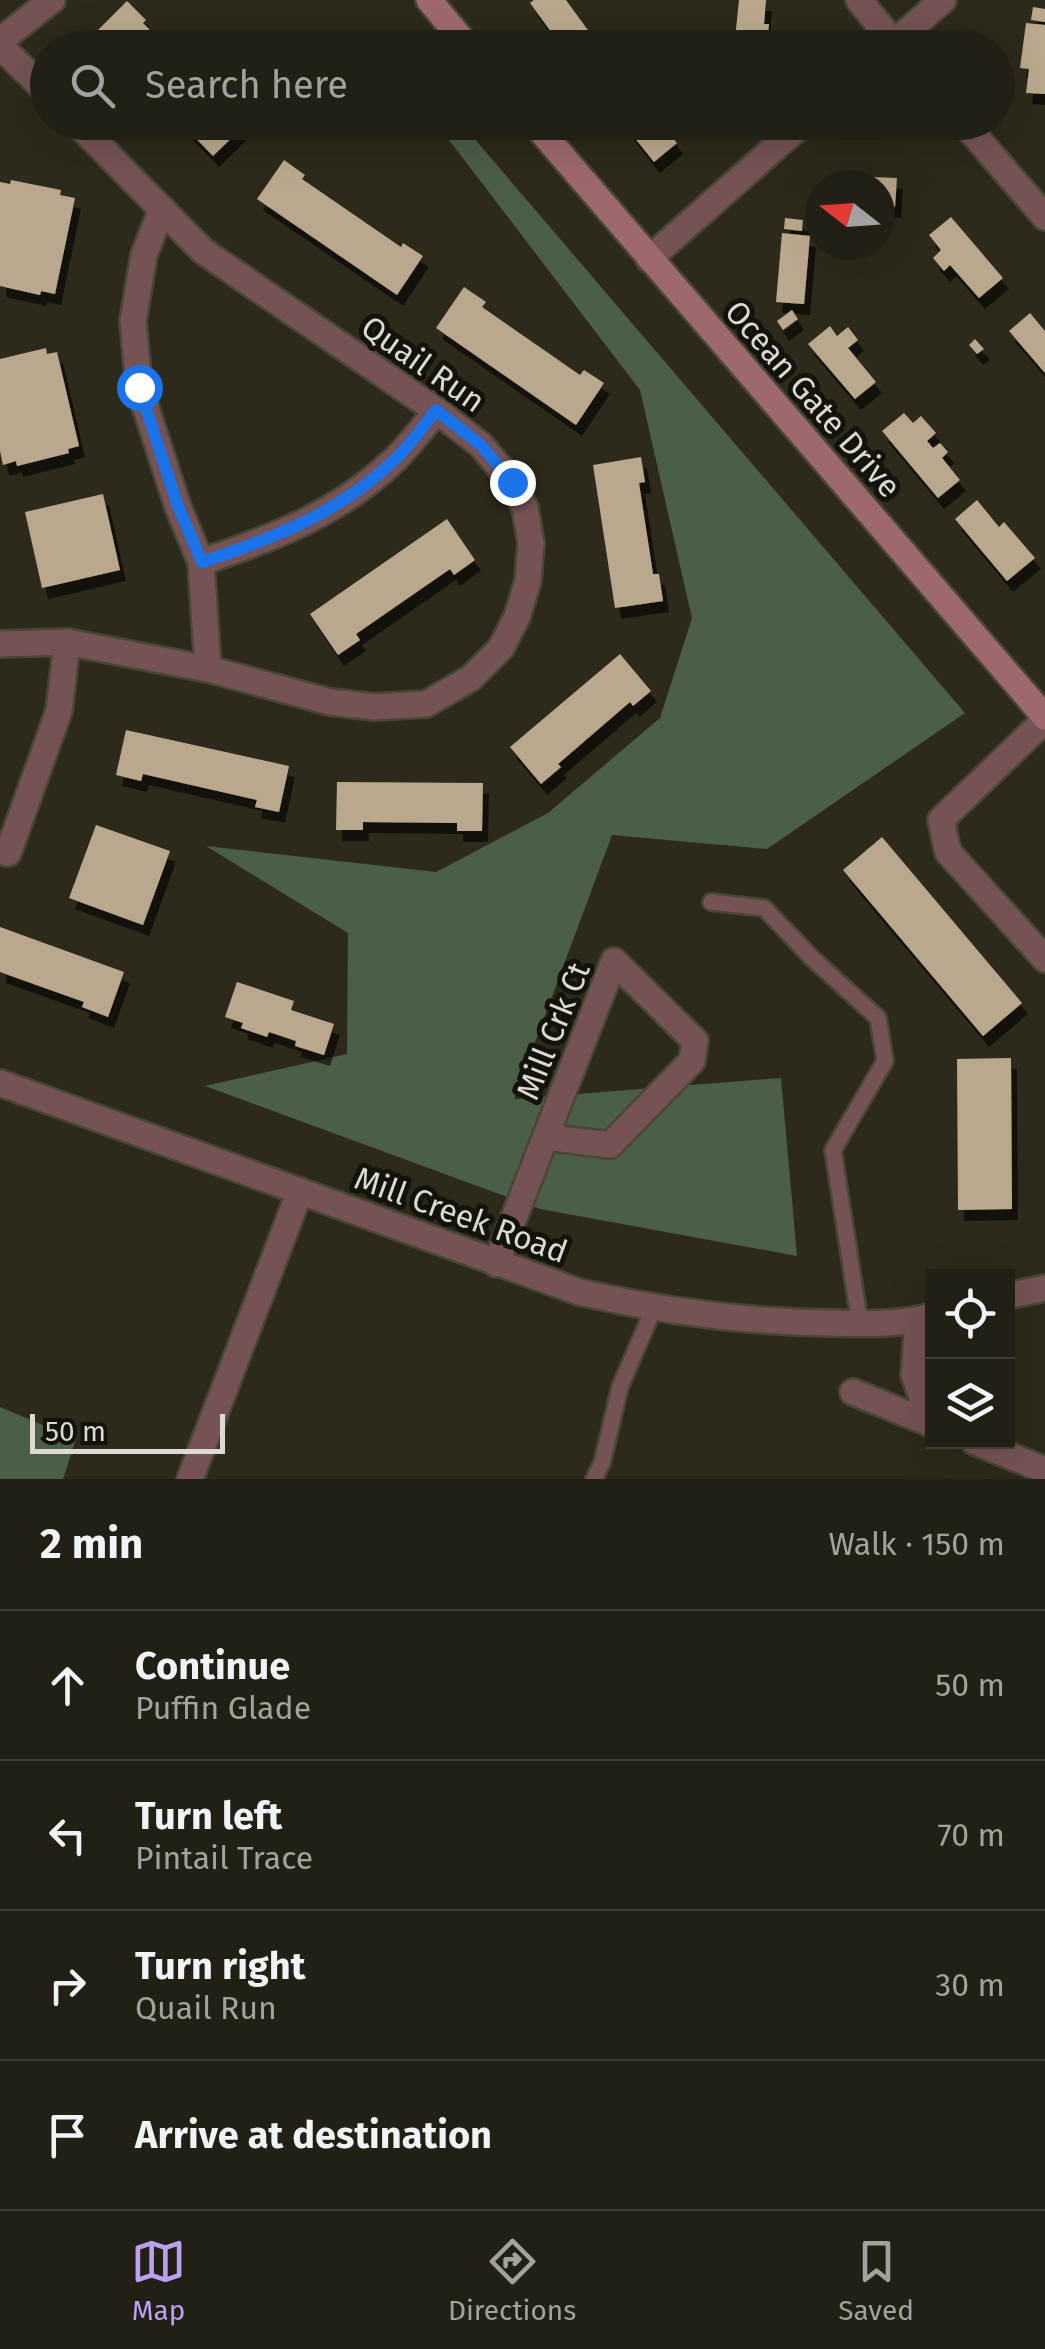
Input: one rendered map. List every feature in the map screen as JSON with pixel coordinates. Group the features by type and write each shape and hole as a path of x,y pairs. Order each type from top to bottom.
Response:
{"main road":[{"path":"429,0 455,30"},
{"name":"Ocean Gate Drive","path":"548,140 1045,719"}],"street":[{"path":"30,75 0,44 52,0"},
{"path":"859,0 882,30"},
{"path":"911,30 943,0"},
{"name":"Quail Run","path":"0,644 67,642 208,669 330,702 374,707 426,704 470,678 501,648 518,617 528,581 531,543 525,508 512,482 481,445 203,251 94,140"},
{"path":"649,260 784,140"},
{"path":"979,140 1045,217"},
{"path":"162,209 144,254 133,321 139,387 178,506 202,562 208,669"},
{"path":"202,562 272,539 332,510 392,463 436,410"},
{"path":"0,851 8,853 58,711 67,642"},
{"path":"1045,719 941,820 948,852 1045,959"},
{"name":"Mill Crk Ct","path":"496,1264 545,1137 614,961 695,1041 692,1061 610,1145 545,1137"},
{"name":"Mill Creek Road","path":"0,1083 579,1292 653,1310 760,1322 860,1324 925,1318"},
{"path":"190,1479 300,1192"},
{"path":"1015,1294 1045,1288"},
{"name":"Mill Creek Road","path":"925,1323 914,1375 925,1405"},
{"name":"Mill Creek Road","path":"852,1392 925,1421"},
{"path":"993,1449 1045,1470"}],"lane":[{"path":"711,902 764,908 878,1018 885,1061 833,1150 860,1324"},
{"path":"594,1479 602,1463 620,1387 653,1310"}],"green space":[{"path":"449,140 476,140 965,713 767,849 612,835 514,1099 781,1078 797,1256 540,1209 205,1086 347,1054 348,933 206,846 436,872 548,813 660,718 692,618 640,390"},
{"path":"0,1407 76,1439 63,1479 0,1479"}],"building":[{"path":"566,0 588,30 550,30 530,3"},
{"path":"739,0 766,0 764,24 769,24 768,30 736,30"},
{"path":"127,1 146,20 143,23 150,30 98,30"},
{"path":"1033,7 1045,9 1045,22 1031,20"},
{"path":"1026,23 1045,25 1045,94 1026,93 1029,69 1020,68"},
{"path":"197,140 229,140 213,156"},
{"path":"636,140 675,140 677,143 654,162"},
{"path":"284,160 305,175 302,179 401,247 403,243 423,256 397,295 257,199"},
{"path":"11,180 61,190 60,195 75,198 55,294 41,291 40,295 0,286 0,182 10,184"},
{"path":"951,217 1003,278 979,298 950,265 944,271 933,258 941,250 929,235"},
{"path":"785,218 803,220 802,231 784,229"},
{"path":"782,233 805,235 808,260 804,304 776,302"},
{"path":"464,287 486,302 482,307 580,375 584,370 604,383 576,425 436,328"},
{"path":"792,310 798,319 783,330 777,321"},
{"path":"1030,313 1045,331 1045,373 1009,331"},
{"path":"830,326 837,336 848,327 858,340 848,348 876,382 855,399 808,344"},
{"path":"975,339 984,349 977,354 969,345"},
{"path":"46,348 47,354 57,352 79,446 68,449 69,453 17,466 16,461 3,465 0,359"},
{"path":"904,413 913,423 921,416 936,433 927,441 933,448 940,443 948,452 942,458 960,480 938,498 882,431"},
{"path":"641,457 645,482 639,483 653,574 659,574 663,601 615,608 593,465"},
{"path":"103,494 120,570 42,588 25,512"},
{"path":"977,500 999,527 1004,522 1035,558 1007,581 955,519"},
{"path":"447,519 475,560 454,575 450,569 356,634 360,640 338,655 310,614"},
{"path":"620,654 651,691 633,706 630,702 558,764 561,767 541,784 510,747"},
{"path":"126,730 289,766 279,812 255,807 257,800 143,774 141,781 116,775"},
{"path":"337,782 483,783 482,831 457,831 457,823 363,822 363,830 336,830"},
{"path":"96,825 170,851 143,925 69,898"},
{"path":"882,837 1022,1003 983,1036 843,870"},
{"path":"0,927 124,972 108,1017 82,1007 84,1002 0,972"},
{"path":"237,982 294,1001 291,1010 334,1024 324,1055 269,1032 267,1037 241,1028 243,1023 225,1017"},
{"path":"1011,1058 1012,1209 958,1210 957,1059"}],"route":[{"path":"139,387 178,506 202,562 272,539 332,510 392,463 436,410 481,445 512,482"}]}
